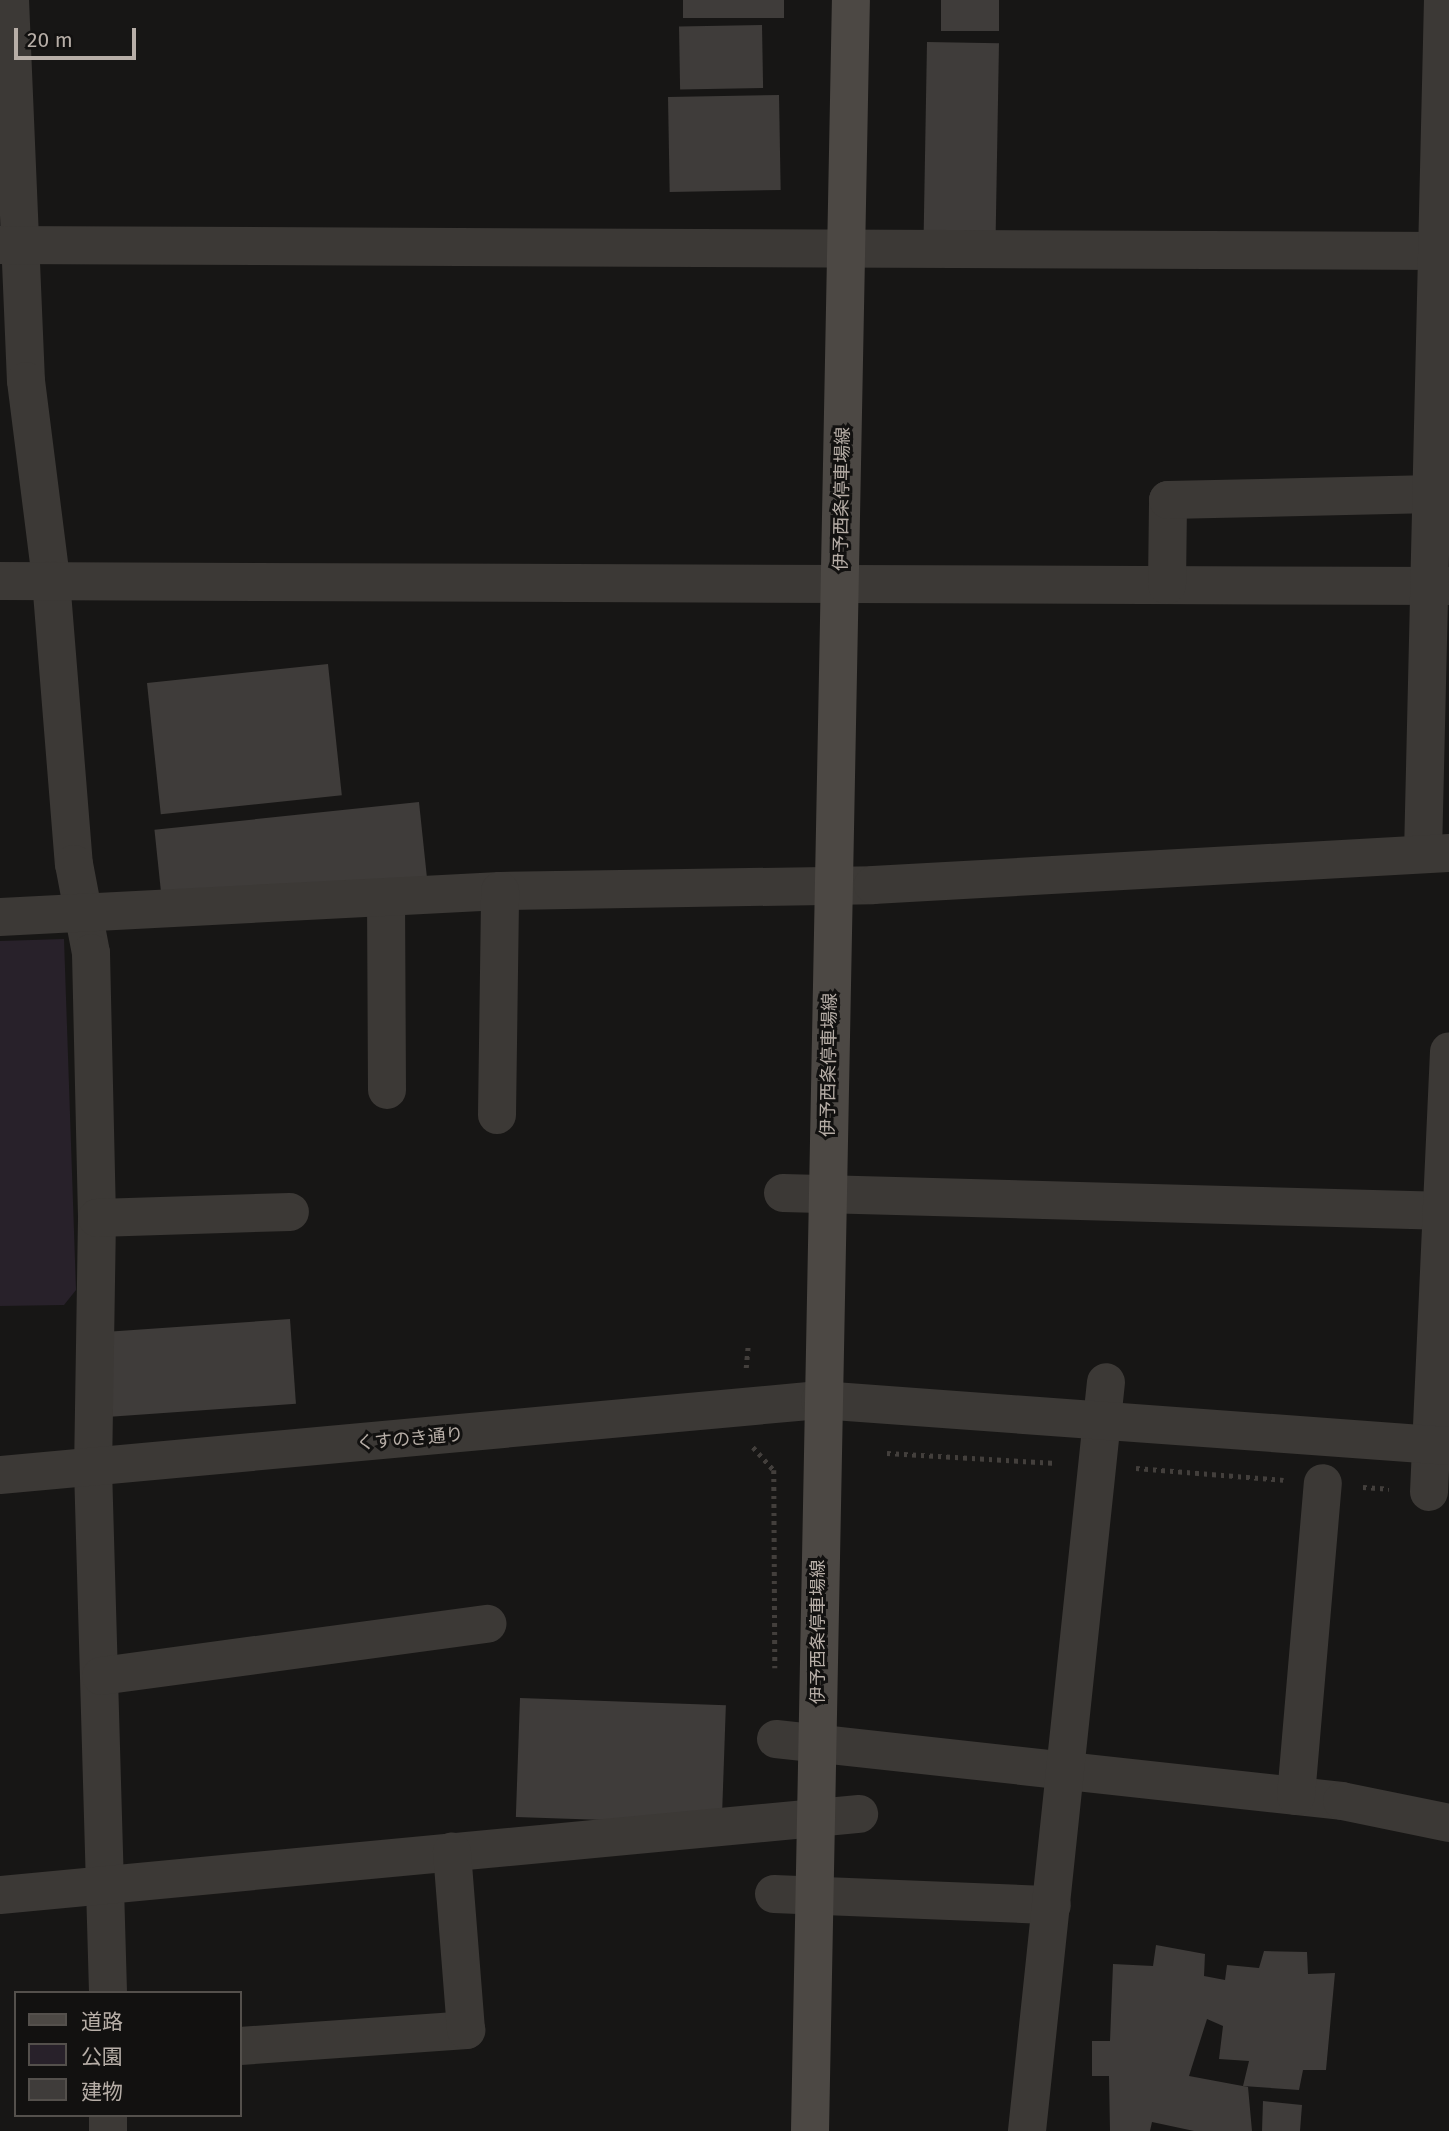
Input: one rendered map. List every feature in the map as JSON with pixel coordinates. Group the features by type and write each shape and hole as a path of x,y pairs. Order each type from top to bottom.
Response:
{"main road":[{"name":"伊予西条停車場線","path":"810,2131 816,1895 830,883 840,584 851,0"}],"street":[{"path":"10,0 10,245 51,580 84,915 97,1218 93,1468 109,1883 108,1991"},
{"path":"0,917 84,915 500,891 830,883 1436,854 1440,586 1434,495 1444,251 1443,0"},
{"path":"10,245 848,246 1444,251"},
{"path":"1167,585 1168,500 1434,495"},
{"path":"0,580 1440,586"},
{"path":"497,1115 500,891"},
{"path":"386,898 387,1090"},
{"path":"1429,1492 1440,1445 1449,1051"},
{"path":"783,1193 1446,1211"},
{"path":"97,1218 290,1212"},
{"name":"くすのき通り","path":"0,1475 821,1400 1104,1401 1440,1445"},
{"path":"1027,2131 1104,1401"},
{"path":"1296,1796 1323,1483"},
{"path":"101,1676 488,1624"},
{"path":"776,1740 1066,1769 1296,1796 1449,1823"},
{"path":"0,1895 859,1814"},
{"path":"242,2046 466,2030 452,1852"},
{"path":"774,1894 1052,1905"}],"path":[{"path":"887,1453 1096,1465 1429,1492"}],"green space":[{"path":"64,939 76,1290 64,1305 0,1306 0,941"}],"building":[{"path":"683,0 784,0 784,18 683,18"},
{"path":"941,0 999,0 999,31 941,31"},
{"path":"762,25 763,88 680,89 679,26"},
{"path":"927,42 999,43 996,238 924,237"},
{"path":"779,95 781,190 670,192 668,97"},
{"path":"328,664 342,795 161,814 147,683"},
{"path":"419,802 427,881 163,908 154,830"},
{"path":"290,1319 296,1404 110,1417 104,1332"},
{"path":"520,1698 726,1705 722,1824 516,1817"},
{"path":"1156,1945 1205,1954 1204,1976 1225,1980 1227,1965 1259,1968 1264,1951 1307,1952 1308,1974 1335,1973 1326,2070 1303,2070 1299,2090 1243,2086 1249,2061 1219,2059 1223,2026 1207,2019 1189,2076 1248,2087 1252,2131 1194,2131 1152,2122 1150,2131 1110,2131 1109,2076 1092,2076 1092,2041 1110,2041 1113,1964 1153,1966"},
{"path":"1263,2101 1302,2105 1300,2131 1262,2131"}]}
